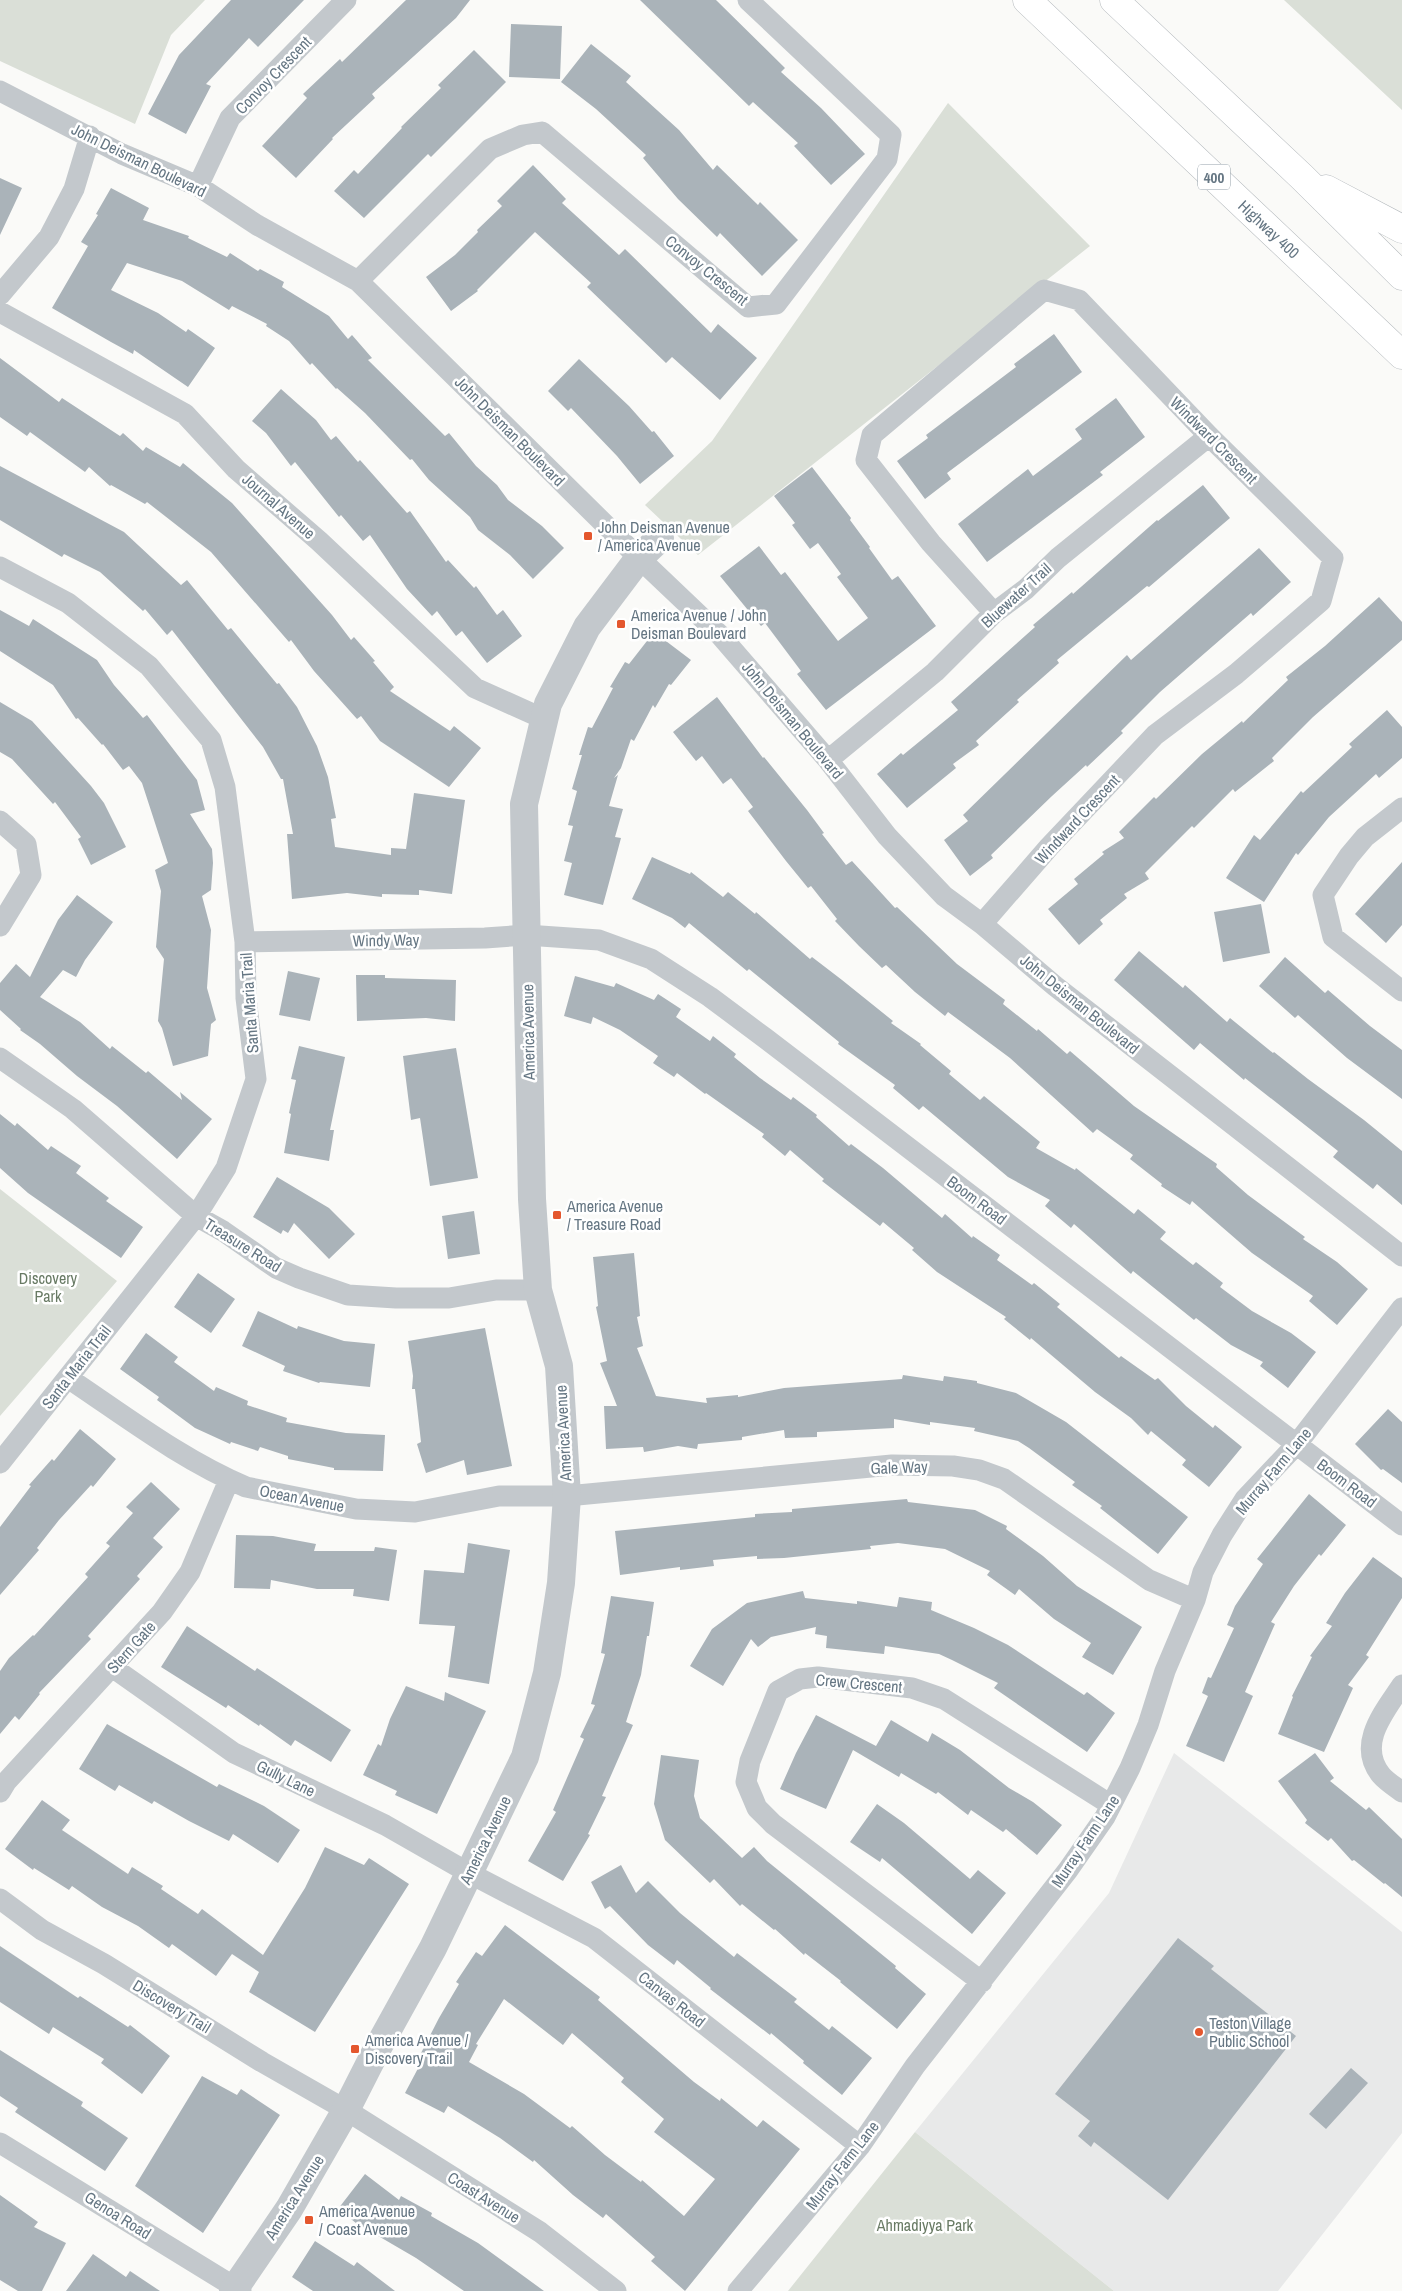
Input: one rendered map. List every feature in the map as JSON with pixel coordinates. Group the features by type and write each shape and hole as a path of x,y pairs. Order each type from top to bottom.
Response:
{"highway":[{"name":"Highway 400","path":"1027,0 1402,355"},
{"path":"1114,0 1302,177 1402,276"},
{"path":"1302,177 1402,229"}],"street":[{"name":"Convoy Crescent","path":"198,186 230,118 346,0"},
{"name":"Convoy Crescent","path":"358,281 490,149 523,135 542,132 748,307 776,304 887,159 891,135 748,0"},
{"name":"John Deisman Boulevard","path":"0,91 122,154 198,186 257,225 358,281 639,558 719,634 828,760 887,836 944,896 982,924 1055,986 1402,1256"},
{"path":"0,295 49,237 74,188 90,136"},
{"name":"Windward Crescent","path":"982,924 1049,847 1155,735 1236,674 1320,601 1333,558 1209,436 1079,300 1044,290 872,435 866,460 931,542 994,613"},
{"name":"Journal Avenue","path":"0,312 186,414 236,469 319,541 475,688 544,719"},
{"name":"Bluewater Trail","path":"828,760 935,672 994,613 1026,589 1058,558 1209,436"},
{"name":"America Avenue","path":"236,2290 289,2209 346,2110 433,1948 525,1757 547,1673 562,1583 567,1496 559,1366 538,1290 532,1199 524,804 548,704 587,627 639,558 660,538"},
{"name":"Santa Maria Trail","path":"0,567 68,603 149,666 211,740 225,787 245,942 246,998 256,1079 226,1168 196,1216 0,1463"},
{"path":"1402,808 1365,837 1349,856 1323,895 1333,937 1402,991"},
{"path":"0,820 26,844 31,875 0,926"},
{"name":"Windy Way","path":"245,942 485,938 526,935"},
{"name":"Boom Road","path":"526,935 599,940 651,959 680,977 765,1038 1402,1524"},
{"name":"Treasure Road","path":"0,1058 73,1109 196,1216 223,1231 248,1251 276,1268 298,1278 348,1295 396,1298 449,1298 496,1290 538,1290"},
{"name":"Murray Farm Lane","path":"738,2291 860,2146 915,2066 1068,1870 1111,1805 1130,1768 1148,1725 1165,1671 1195,1600 1202,1572 1235,1514 1245,1499 1296,1444 1402,1308"},
{"name":"Ocean Avenue","path":"68,1378 157,1438 229,1480 246,1487 317,1502 389,1512 415,1512 499,1496 567,1496"},
{"name":"Gale Way","path":"567,1496 892,1465 953,1466 979,1470 1004,1478 1037,1504 1149,1580 1195,1600"},
{"name":"Stern Gate","path":"0,1792 26,1760 162,1612 190,1572 229,1480"},
{"name":"Gully Lane","path":"112,1667 234,1753 385,1825 469,1873"},
{"name":"Crew Crescent","path":"982,1982 772,1824 758,1808 746,1782 750,1761 778,1691 800,1679 818,1677 912,1688 952,1704 1111,1805"},
{"path":"1402,1685 1374,1729 1370,1753 1381,1775 1402,1792"},
{"name":"Canvas Road","path":"469,1873 594,1938 860,2146"},
{"name":"Discovery Trail","path":"0,1899 42,1930 104,1964 262,2062 346,2110"},
{"name":"Coast Avenue","path":"346,2110 540,2232 616,2291"},
{"name":"Genoa Road","path":"0,2143 236,2290"}],"shaded area":[{"name":"Teston Village Public School","path":"1174,1753 1402,1932 1402,2133 1278,2291 1114,2291 915,2132 1109,1893"}],"green space":[{"path":"0,0 205,0 171,35 135,124 0,61"},
{"path":"1284,0 1402,0 1402,110"},
{"path":"948,103 1090,246 698,555 645,505 712,441"},
{"name":"Discovery Park","path":"0,1189 117,1281 0,1416"},
{"name":"Ahmadiyya Park","path":"915,2132 1114,2291 788,2291"}],"building":[{"path":"231,0 304,0 258,47 249,38 206,84 211,86 186,134 148,114 179,55"},
{"path":"406,0 470,0 456,18 372,94 375,98 332,138 296,178 262,146 307,98 303,94 340,59 342,62"},
{"path":"640,0 716,0 785,68 781,72 821,108 865,154 831,185 794,146 798,143 753,102 749,106"},
{"path":"511,24 562,26 560,79 509,77"},
{"path":"591,44 631,76 626,82 679,130 713,170 717,165 758,205 760,202 798,240 762,276 720,233 717,237 678,199 643,158 646,155 596,109 561,82"},
{"path":"474,50 506,82 431,157 428,154 364,218 334,191 354,170 358,174 401,127 441,88 438,85"},
{"path":"533,165 566,199 562,203 619,255 625,249 711,333 718,324 757,358 720,400 672,357 666,363 587,287 591,283 535,232 478,291 451,311 426,277 455,255 478,232 477,230 502,206 497,201"},
{"path":"0,178 22,188 0,235"},
{"path":"111,188 149,208 143,220 189,236 188,238 227,257 230,253 258,271 260,269 284,282 282,287 329,316 348,339 352,335 372,358 368,360 445,436 449,433 476,466 497,485 508,500 542,526 564,548 533,579 510,555 478,530 470,517 429,480 412,459 410,460 365,413 336,389 312,363 310,365 289,341 266,326 267,324 232,306 229,310 182,281 127,263 111,290 158,313 186,332 188,329 215,348 188,387 134,350 133,354 52,308 88,246 81,242 98,215 96,214"},
{"path":"1054,334 1082,372 947,473 951,479 925,499 897,461 928,438 926,435 1016,367 1014,364"},
{"path":"0,358 59,402 62,398 120,436 123,433 143,451 146,447 180,467 183,463 232,503 332,615 351,640 354,637 375,661 373,662 394,687 390,691 450,731 454,726 481,748 449,787 380,741 361,716 357,719 314,671 291,640 289,642 211,552 147,502 145,504 110,486 89,467 85,472 30,432 27,436 0,417"},
{"path":"579,359 629,406 652,432 654,431 674,456 640,484 617,456 571,408 568,411 548,391"},
{"path":"281,389 316,420 331,440 336,436 407,513 410,511 446,562 448,560 474,588 476,586 497,615 503,610 522,636 487,663 462,631 456,636 437,611 432,616 407,589 370,535 363,541 341,515 339,517 295,462 291,466 266,433 252,421"},
{"path":"1116,398 1145,437 1100,472 1103,475 987,562 958,524 1028,469 1033,476 1082,439 1075,429"},
{"path":"0,466 124,532 181,585 187,580 228,630 231,628 277,684 279,683 297,707 317,746 328,777 336,818 331,819 335,847 391,855 391,848 406,849 414,793 465,800 452,894 419,890 419,895 382,894 382,897 347,893 292,899 287,834 293,834 283,779 281,779 263,747 172,630 167,635 145,609 143,611 100,572 64,554 62,557 0,520"},
{"path":"812,467 851,518 850,520 892,580 898,576 936,626 826,710 797,674 801,671 765,623 761,626 720,576 759,546 781,575 785,572 838,641 868,618 837,577 841,574 818,543 810,549 792,525 795,523 774,496"},
{"path":"1203,485 1230,518 1149,587 1147,586 1057,660 1059,663 1017,700 1019,702 976,741 979,745 953,764 956,768 907,808 877,774 901,753 903,755 958,710 951,702 1035,627 1033,625 1072,592 1073,594 1157,520"},
{"path":"1259,548 1291,582 1253,616 1251,613 1160,692 1121,731 1123,733 1087,767 1086,765 1052,796 991,855 993,858 970,876 944,840 968,821 963,815 1127,655 1131,660"},
{"path":"1379,597 1402,622 1402,640 1313,717 1272,758 1274,761 1235,792 1233,789 1194,828 1192,826 1145,873 1149,879 1124,894 1127,898 1100,920 1103,924 1079,945 1048,909 1078,884 1074,879 1104,854 1102,852 1124,838 1119,832 1154,797 1156,799 1202,754 1242,721 1243,723 1288,680 1286,677 1325,646"},
{"path":"0,610 29,626 33,619 97,660 114,685 143,718 147,715 197,780 205,810 190,814 212,849 213,863 211,890 202,896 211,930 207,988 216,1020 211,1024 208,1056 173,1066 162,1028 158,1021 164,959 156,947 161,891 155,870 168,863 142,783 129,766 123,770 103,744 78,718 76,719 53,685 0,651"},
{"path":"654,632 691,660 671,685 669,684 655,708 653,705 634,741 631,739 621,768 614,778 618,775 609,806 623,809 615,837 621,838 603,905 564,895 572,863 564,861 573,826 568,825 577,791 572,789 582,755 579,755 588,727 592,728 613,688 610,687 625,662 629,664"},
{"path":"717,697 763,758 807,810 824,833 822,834 846,865 852,861 895,908 897,907 957,964 1005,1000 1003,1004 1037,1031 1038,1029 1067,1054 1070,1051 1134,1106 1217,1164 1216,1167 1248,1195 1305,1237 1303,1239 1337,1262 1368,1289 1337,1325 1309,1301 1313,1296 1252,1253 1192,1201 1190,1205 1161,1186 1162,1184 1130,1159 1133,1155 1097,1129 1093,1133 1010,1058 948,1012 945,1016 886,965 882,968 859,946 835,921 837,919 811,886 808,888 786,861 748,811 753,807 731,778 723,784 702,756 696,761 673,732"},
{"path":"0,702 32,721 91,786 104,803 126,847 91,865 78,839 81,837 55,802 53,804 12,759 0,752"},
{"path":"1387,710 1402,727 1402,758 1379,778 1376,774 1329,817 1298,855 1296,853 1264,902 1226,878 1254,835 1260,840 1301,791 1303,793 1352,747 1349,744"},
{"path":"652,857 690,874 691,872 723,897 728,892 755,914 756,912 810,959 812,957 893,1021 891,1023 921,1044 951,1071 949,1074 980,1100 984,1096 1040,1142 1036,1148 1075,1170 1076,1168 1134,1214 1138,1209 1166,1232 1160,1239 1193,1265 1196,1262 1223,1283 1220,1287 1252,1311 1291,1333 1316,1352 1288,1388 1260,1366 1263,1362 1231,1345 1196,1318 1194,1320 1133,1271 1131,1274 1074,1224 1071,1228 1045,1206 1050,1200 1008,1177 923,1106 919,1110 893,1088 895,1085 838,1044 839,1042 749,969 747,971 689,923 685,928 672,918 632,899"},
{"path":"1402,862 1402,925 1386,943 1355,914"},
{"path":"77,895 113,922 85,960 76,977 63,970 40,997 80,1022 110,1049 112,1046 146,1073 148,1071 182,1100 180,1092 212,1119 177,1159 117,1106 20,1030 0,1010 0,983 16,964 30,977 58,920"},
{"path":"1261,904 1270,953 1223,962 1214,912"},
{"path":"1139,951 1183,988 1185,985 1227,1022 1230,1018 1402,1151 1402,1205 1377,1184 1373,1189 1333,1157 1338,1151 1245,1078 1244,1080 1200,1043 1194,1050 1114,980"},
{"path":"1285,957 1325,993 1328,990 1370,1026 1402,1050 1402,1099 1347,1058 1298,1015 1295,1018 1259,986"},
{"path":"288,971 320,978 310,1021 279,1015"},
{"path":"356,975 385,975 385,978 456,980 455,1021 426,1018 357,1021"},
{"path":"575,976 614,987 616,983 654,1000 658,994 681,1009 676,1017 710,1041 713,1036 736,1054 734,1057 760,1078 791,1100 793,1097 817,1115 816,1117 849,1146 851,1144 883,1168 942,1218 945,1214 972,1238 973,1236 1000,1255 997,1260 1032,1285 1034,1283 1060,1304 1057,1307 1119,1358 1121,1356 1155,1380 1158,1378 1186,1406 1213,1428 1215,1425 1242,1447 1209,1487 1182,1465 1186,1460 1151,1431 1148,1435 1131,1418 1095,1392 1031,1338 1030,1340 1004,1319 1006,1317 937,1272 912,1250 914,1248 883,1222 880,1226 822,1181 824,1179 790,1150 785,1156 762,1137 764,1134 706,1093 677,1073 674,1077 653,1063 658,1056 620,1030 593,1017 591,1024 564,1016"},
{"path":"299,1046 345,1057 330,1130 334,1130 329,1161 284,1153 291,1114 289,1113 296,1080 291,1079"},
{"path":"456,1048 478,1178 430,1186 420,1118 411,1120 403,1056"},
{"path":"0,1114 15,1126 17,1123 48,1150 51,1146 81,1166 76,1173 109,1198 106,1201 143,1227 121,1258 28,1193 0,1168"},
{"path":"277,1177 329,1208 355,1234 329,1259 294,1223 288,1233 283,1230 281,1234 253,1217"},
{"path":"474,1211 480,1254 448,1259 442,1216"},
{"path":"634,1253 640,1316 637,1317 643,1346 637,1348 656,1396 707,1403 706,1398 738,1395 738,1397 784,1388 902,1379 903,1375 943,1381 944,1376 977,1381 977,1383 1016,1393 1066,1422 1188,1517 1158,1554 1100,1508 1102,1506 1072,1485 1075,1482 1018,1441 974,1431 975,1428 930,1422 930,1425 894,1419 894,1428 817,1432 817,1437 785,1438 784,1430 742,1437 742,1440 698,1444 697,1449 678,1446 644,1452 643,1447 606,1449 604,1406 617,1406 600,1363 607,1361 596,1307 598,1306 593,1257"},
{"path":"198,1273 235,1299 211,1333 174,1307"},
{"path":"258,1311 297,1329 298,1326 344,1341 375,1344 370,1387 319,1383 283,1371 285,1366 242,1346"},
{"path":"485,1328 512,1466 467,1475 464,1460 426,1473 417,1444 421,1442 415,1389 412,1389 413,1376 408,1341"},
{"path":"146,1333 178,1357 174,1362 214,1391 216,1387 248,1401 247,1405 287,1418 286,1422 346,1433 385,1435 383,1471 334,1470 334,1468 288,1459 288,1456 260,1447 258,1451 231,1442 230,1444 195,1428 157,1400 159,1397 120,1369"},
{"path":"1388,1409 1402,1422 1402,1483 1383,1469 1381,1470 1355,1444"},
{"path":"80,1429 116,1459 93,1487 91,1485 59,1520 37,1548 39,1550 0,1595 0,1527 31,1486 29,1485 52,1459 54,1461"},
{"path":"151,1482 180,1509 153,1538 163,1547 137,1576 140,1579 88,1636 91,1639 39,1693 19,1720 15,1716 0,1734 0,1671 9,1658 34,1636 88,1577 85,1574 110,1546 106,1543 133,1513 126,1507"},
{"path":"1309,1494 1346,1525 1321,1556 1319,1554 1294,1586 1271,1622 1275,1624 1245,1692 1253,1696 1224,1762 1186,1746 1208,1696 1202,1693 1208,1677 1211,1678 1234,1628 1227,1625 1235,1606 1263,1564 1257,1559"},
{"path":"907,1499 908,1502 975,1510 1007,1526 1006,1529 1043,1556 1077,1586 1142,1627 1113,1675 1082,1657 1091,1643 1054,1619 1019,1589 1015,1595 987,1575 990,1571 945,1549 898,1543 870,1546 871,1549 784,1558 757,1559 757,1556 713,1560 714,1566 680,1570 680,1567 620,1575 615,1531 755,1517 755,1514 792,1512 792,1509"},
{"path":"236,1535 273,1536 316,1544 314,1551 374,1551 375,1547 397,1550 389,1601 353,1596 354,1589 317,1589 271,1580 270,1589 234,1588"},
{"path":"468,1543 510,1550 489,1684 448,1677 455,1626 419,1624 424,1570 464,1573"},
{"path":"1373,1557 1402,1578 1402,1598 1366,1655 1369,1657 1348,1685 1353,1688 1324,1752 1278,1734 1292,1696 1312,1657 1310,1656 1332,1626 1326,1623 1345,1593"},
{"path":"803,1591 805,1598 857,1604 857,1601 897,1607 899,1597 932,1602 931,1610 1008,1645 1084,1695 1087,1692 1115,1713 1087,1752 994,1688 998,1683 939,1654 885,1646 884,1654 826,1648 827,1636 815,1634 816,1627 771,1637 758,1647 751,1639 723,1686 690,1666 712,1629 747,1603"},
{"path":"611,1596 654,1602 649,1636 647,1636 641,1675 626,1722 633,1725 602,1796 606,1797 588,1834 590,1835 563,1881 528,1861 556,1812 553,1810 584,1739 580,1737 595,1705 591,1704 605,1654 601,1653"},
{"path":"187,1626 255,1671 257,1668 351,1730 331,1762 295,1740 291,1746 260,1724 259,1726 228,1705 226,1708 161,1667"},
{"path":"406,1686 444,1701 445,1692 486,1711 437,1814 395,1795 397,1791 363,1775 378,1744 381,1746 390,1719"},
{"path":"816,1715 876,1746 891,1720 928,1742 932,1733 960,1750 1009,1788 1033,1802 1062,1825 1037,1855 1006,1829 1003,1832 971,1810 968,1815 938,1792 936,1794 901,1773 899,1777 853,1750 826,1809 780,1789"},
{"path":"107,1724 217,1787 219,1784 264,1806 300,1830 278,1863 233,1834 229,1841 154,1801 152,1804 119,1785 115,1791 79,1769"},
{"path":"1315,1753 1334,1778 1330,1781 1366,1810 1369,1807 1402,1839 1402,1897 1354,1860 1352,1861 1331,1838 1328,1841 1305,1823 1307,1820 1278,1781"},
{"path":"661,1755 699,1760 694,1796 700,1818 742,1858 754,1847 767,1861 896,1966 895,1968 926,1994 897,2029 841,1981 805,1953 804,1955 775,1929 742,1904 740,1906 714,1879 710,1883 665,1840 654,1804"},
{"path":"42,1800 70,1820 62,1830 128,1874 132,1867 163,1886 161,1889 198,1914 202,1909 263,1955 305,1888 325,1847 364,1865 369,1858 409,1884 315,2032 249,1992 259,1972 232,1954 216,1976 172,1944 169,1948 138,1926 102,1907 72,1886 69,1890 34,1868 33,1870 5,1849"},
{"path":"877,1804 904,1823 970,1879 978,1870 1006,1893 972,1934 882,1858 880,1862 850,1842"},
{"path":"621,1865 636,1893 648,1881 680,1913 734,1957 737,1953 797,1999 794,2002 829,2030 832,2026 872,2058 842,2095 803,2063 804,2061 771,2033 770,2035 710,1989 677,1960 674,1965 648,1945 610,1906 605,1909 591,1882"},
{"path":"505,1925 600,1997 598,2000 694,2082 720,2101 721,2098 757,2127 763,2120 800,2149 685,2291 651,2261 655,2257 606,2214 603,2218 573,2195 534,2160 533,2162 500,2138 448,2106 444,2113 405,2093 424,2057 420,2055 459,1984 456,1982 476,1952 482,1956","holes":["504,1999 563,2045 572,2033 624,2078 621,2082 664,2119 654,2132 715,2179 684,2216 642,2180 641,2182 605,2155 572,2126 570,2128 524,2094 469,2062 478,2045 476,2044"]},
{"path":"1178,1938 1214,1966 1211,1969 1296,2036 1168,2200 1094,2142 1091,2147 1078,2136 1090,2121 1055,2094"},
{"path":"0,1946 78,1998 80,1996 128,2027 130,2025 170,2056 142,2094 101,2063 104,2059 53,2027 49,2034 0,2002"},
{"path":"0,2050 83,2102 81,2106 128,2138 105,2171 15,2112 18,2108 0,2096"},
{"path":"1351,2068 1368,2083 1326,2129 1309,2114"},
{"path":"202,2076 237,2095 241,2089 280,2115 203,2233 135,2186"},
{"path":"365,2174 399,2200 401,2196 432,2213 431,2216 478,2243 544,2291 464,2291 416,2258 356,2223 338,2209"},
{"path":"0,2195 38,2222 34,2227 66,2243 42,2291 18,2291 0,2280"},
{"path":"315,2241 354,2266 357,2262 395,2291 313,2291 292,2277"},
{"path":"93,2254 126,2277 130,2271 160,2291 66,2291"}],"place":[{"name":"John Deisman Avenue / America Avenue","path":"588,536"},
{"name":"America Avenue / John Deisman Boulevard","path":"621,624"},
{"name":"America Avenue / Treasure Road","path":"557,1215"},
{"name":"Teston Village Public School","path":"1199,2032"},
{"name":"America Avenue / Discovery Trail","path":"355,2049"},
{"name":"America Avenue / Coast Avenue","path":"309,2220"}]}
